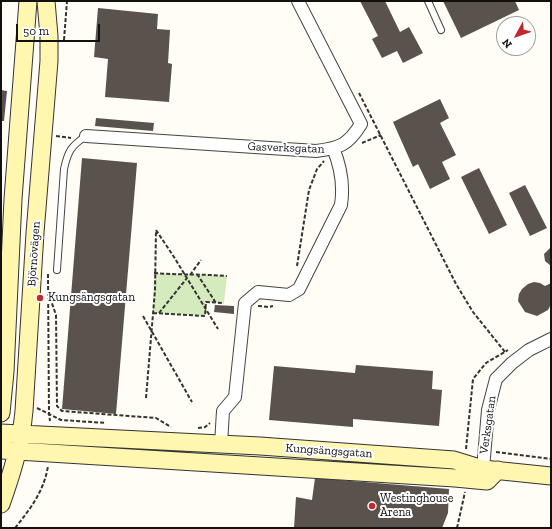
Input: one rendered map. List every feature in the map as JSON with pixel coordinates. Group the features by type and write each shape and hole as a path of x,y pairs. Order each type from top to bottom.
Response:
{"main road":[{"name":"Björnövägen","path":"1,413 5,372 14,191 28,1"},
{"name":"Björnövägen","path":"1,504 13,472 29,409 35,233 49,61 49,36 46,1"},
{"name":"Kungsängsgatan","path":"29,409 42,428 221,444 454,460 490,470"},
{"name":"Kungsängsgatan","path":"1,433 22,434 52,429"},
{"name":"Kungsängsgatan","path":"1,450 488,481 490,470"},
{"name":"Kungsängsgatan","path":"365,473 391,468 469,471 490,470 551,476"}],"street":[{"name":"Gasverksgatan","path":"81,139 335,151 338,147 353,138 361,124 298,1"},
{"path":"221,444 223,411 235,397 245,305 258,292 288,295 299,289 341,204 343,192 340,166 335,151"},
{"name":"Verksgatan","path":"490,470 488,410 496,379 512,363 529,350 551,339"}],"lane":[{"path":"428,1 441,30"},
{"path":"57,270 64,169 70,149 81,139"}],"path":[{"path":"356,87 456,284 473,312 505,352 486,363 473,379 466,449"},
{"path":"362,143 381,135"},
{"path":"56,136 81,139"},
{"path":"296,269 309,190 317,169 335,151"},
{"path":"146,398 152,331 156,230 218,329"},
{"path":"159,313 201,260"},
{"path":"154,273 227,276"},
{"path":"197,274 216,303"},
{"path":"52,429 48,414 47,289 56,315 57,406 62,411 156,418 172,428"},
{"path":"245,305 269,308 284,302 288,295"},
{"path":"153,313 205,316 206,302 224,303"},
{"path":"143,316 192,402"},
{"path":"29,409 48,414 61,420"},
{"path":"506,453 551,459"},
{"path":"15,528 34,504 40,493 46,477 48,462"},
{"path":"457,528 468,479"}],"green space":[{"path":"154,273 227,276 224,303 206,302 205,316 153,313"}],"building":[{"path":"360,1 385,1 400,32 409,27 423,53 403,63 397,51 382,58 372,39 378,36"},
{"path":"443,1 515,1 519,10 507,16 496,16 496,21 461,38"},
{"path":"98,8 158,14 157,29 170,30 168,63 172,64 169,102 105,97 108,59 94,57"},
{"path":"1,90 7,91 4,121 1,121"},
{"path":"440,99 449,118 440,123 456,155 442,162 450,179 430,189 418,164 413,167 393,122"},
{"path":"96,118 154,123 153,131 95,126"},
{"path":"82,158 137,163 116,414 62,409"},
{"path":"479,168 507,225 489,234 461,177"},
{"path":"525,185 547,228 530,236 509,193"},
{"path":"551,247 551,266 545,261 544,254"},
{"path":"534,282 545,286 551,283 551,304 548,310 537,316 525,312 518,301 519,294 522,289 528,284"},
{"path":"215,305 234,306 234,314 214,312"},
{"path":"356,365 433,371 432,389 442,390 439,426 353,419 353,427 269,420 274,366 355,373"},
{"name":"Westinghouse Arena","path":"315,478 449,489 448,513 442,528 294,528 296,497 312,500"}],"place":[{"name":"Kungsängsgatan","path":"40,298"},
{"name":"Westinghouse Arena","path":"372,506"}]}
